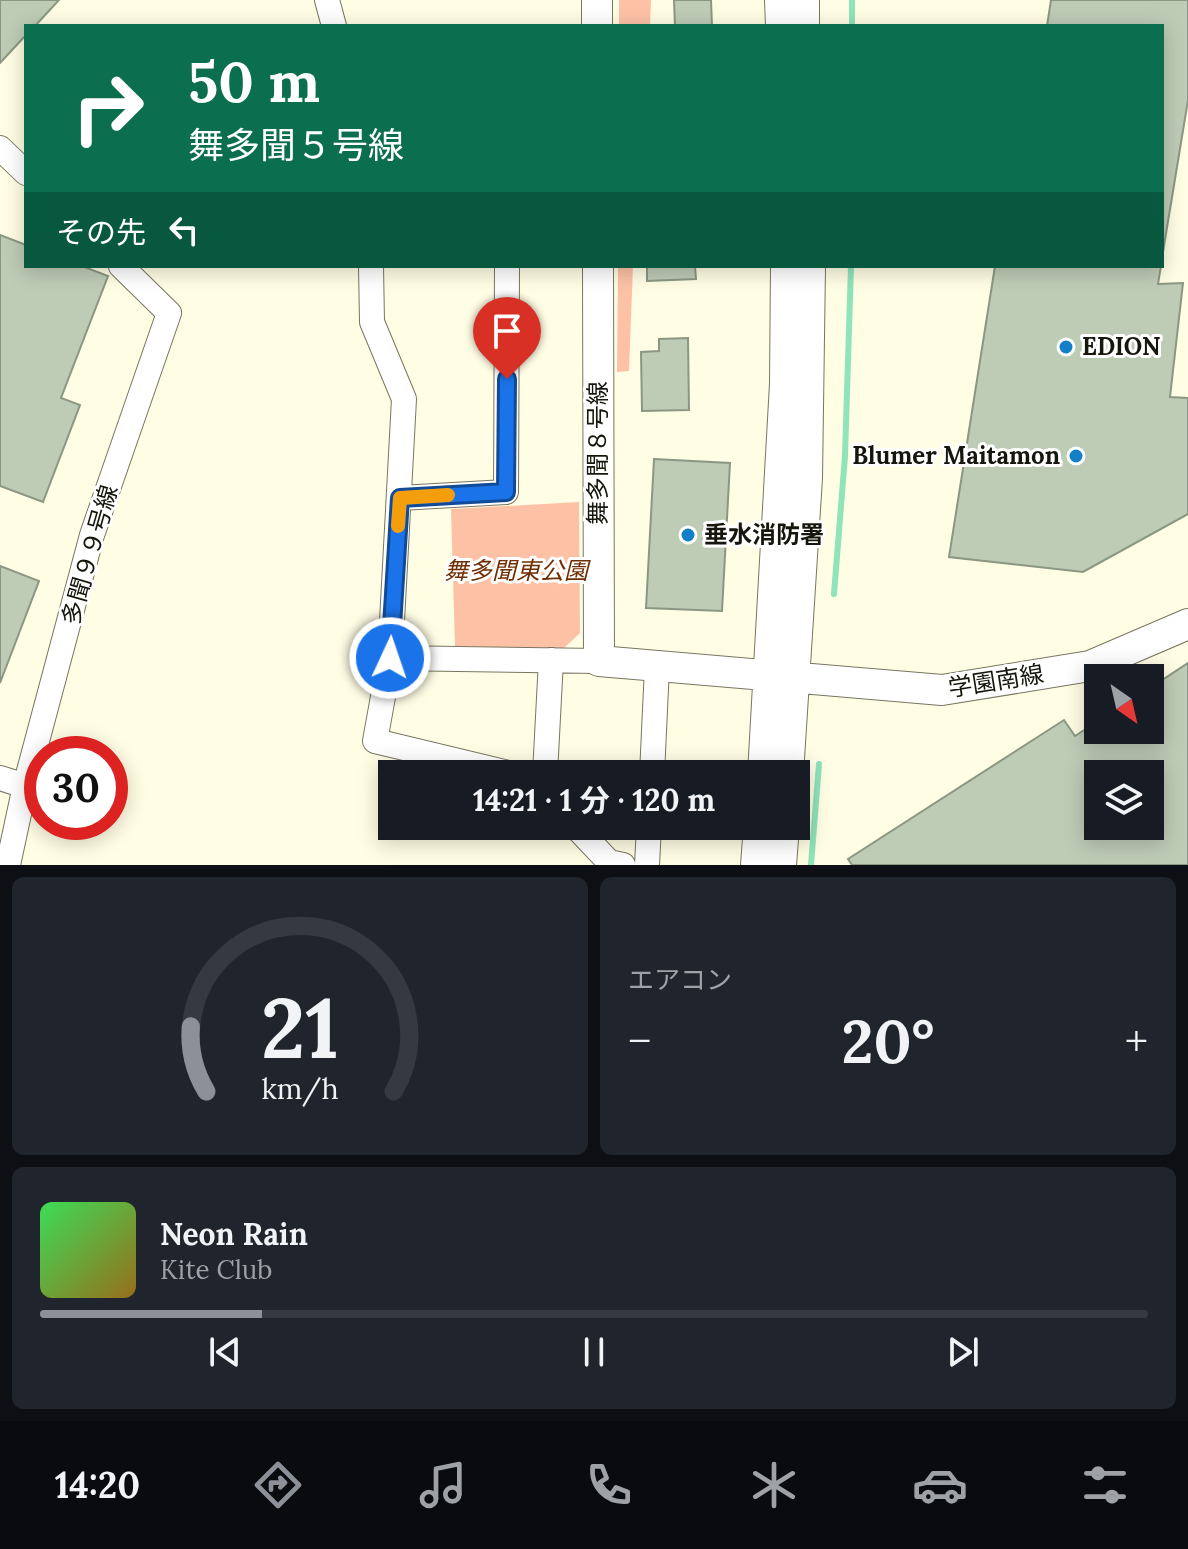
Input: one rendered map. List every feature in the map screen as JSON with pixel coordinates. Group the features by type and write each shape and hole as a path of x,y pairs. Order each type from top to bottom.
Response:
{"street":[{"path":"327,0 333,24"},
{"path":"597,0 597,24"},
{"path":"780,0 781,24"},
{"path":"804,0 804,24"},
{"path":"0,148 24,171"},
{"name":"多聞９９号線","path":"38,736 92,535 169,313 123,268"},
{"path":"371,268 372,322 404,399 390,658 375,741 454,760"},
{"path":"400,498 506,492 507,268"},
{"name":"舞多聞８号線","path":"598,268 599,661"},
{"path":"786,268 783,678 787,760"},
{"path":"766,760 783,678 807,478 810,268"},
{"name":"学園南線","path":"783,678 942,690 1090,666 1188,624"},
{"path":"390,658 599,661 783,678"},
{"path":"546,760 551,660"},
{"path":"653,760 657,667"},
{"path":"0,778 24,786"},
{"name":"多聞９９号線","path":"8,865 24,791"},
{"path":"588,840 609,862 623,865"},
{"path":"647,865 648,840"},
{"path":"756,865 758,840"},
{"path":"781,865 783,840"}],"green space":[{"path":"619,0 651,0 650,24 619,24"},
{"path":"618,268 633,268 629,371 617,372"},
{"name":"舞多聞東公園","path":"579,502 580,633 563,649 455,646 451,509"}],"building":[{"path":"0,0 59,0 37,24 24,24 24,37 0,63"},
{"path":"674,0 711,0 712,24 675,24"},
{"path":"1051,0 1188,0 1188,100 1164,246 1164,24 1047,24"},
{"path":"0,235 24,244 24,268 87,268 108,276 61,398 80,405 43,502 0,486"},
{"path":"647,268 695,268 696,279 647,281"},
{"name":"Blumer Maitamon","path":"995,268 1161,268 1158,284 1183,283 1170,397 1188,398 1188,514 1083,572 949,557"},
{"path":"688,338 689,410 642,411 641,352 659,351 659,339"},
{"name":"垂水消防署","path":"654,459 730,463 722,611 646,608"},
{"path":"0,566 39,581 0,683"},
{"path":"1188,663 1188,865 852,865 848,859 1064,720 1075,736 1084,730 1084,744 1164,744 1164,679"}],"waterway":[{"path":"852,0 852,24"},
{"path":"834,594 845,456 851,268"},
{"path":"811,865 819,764"}],"slow traffic":[{"path":"398,526 400,498 448,495"}],"place":[{"name":"EDION","path":"1066,347"},
{"name":"Blumer Maitamon","path":"1076,456"},
{"name":"垂水消防署","path":"688,535"}],"route":[{"path":"390,658 400,498 506,492 507,379"}]}
